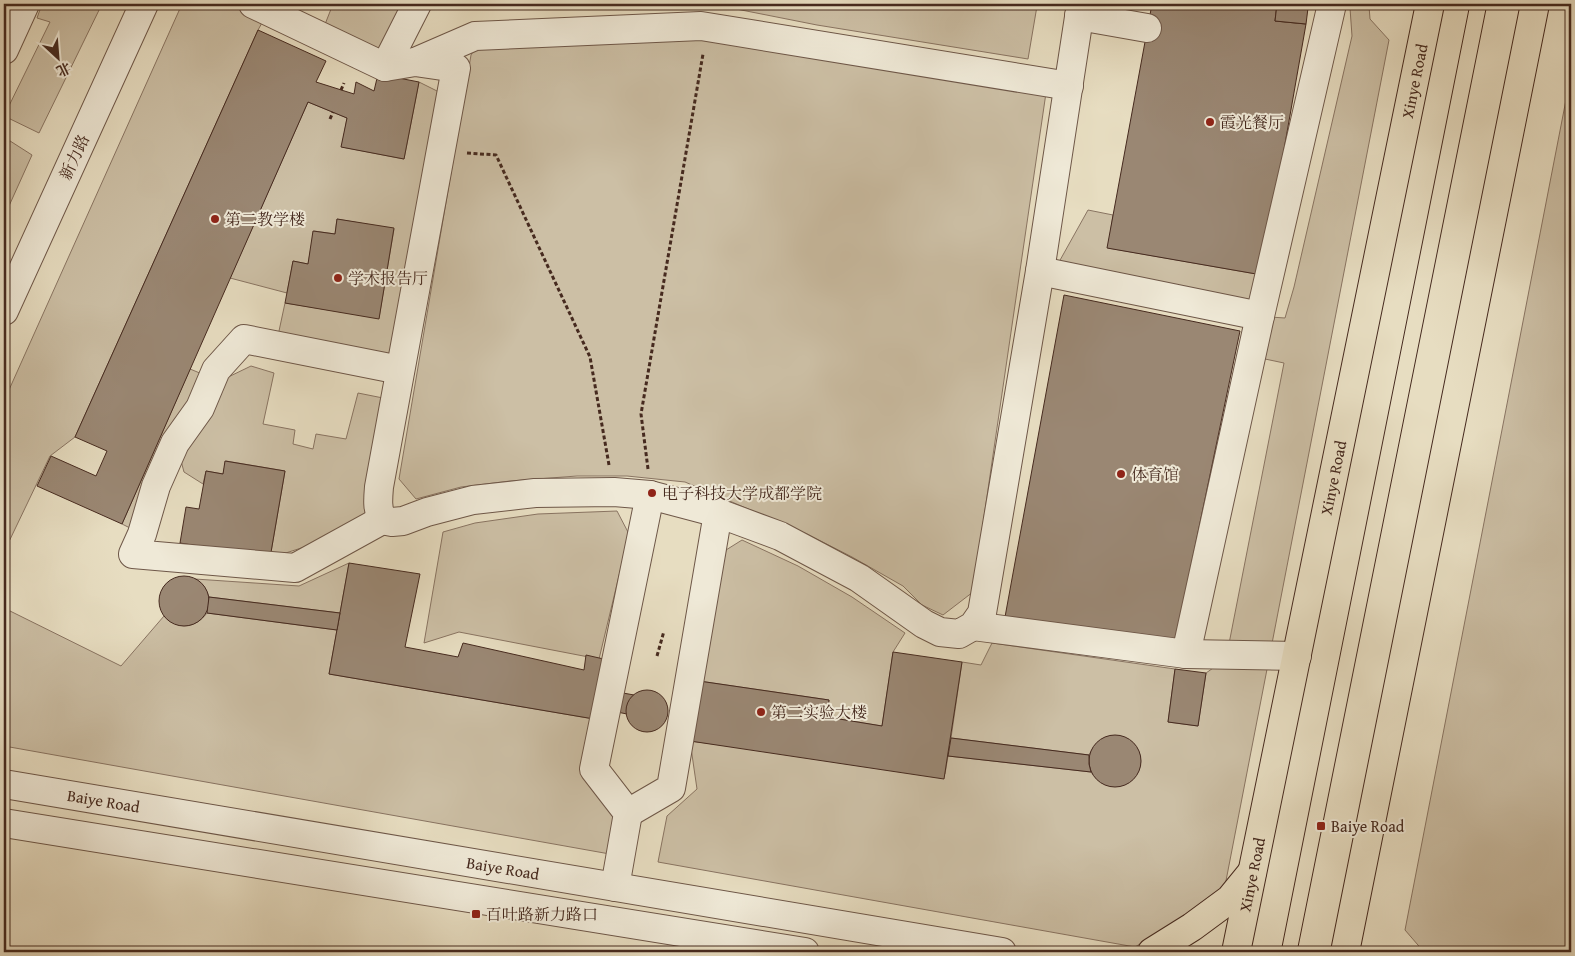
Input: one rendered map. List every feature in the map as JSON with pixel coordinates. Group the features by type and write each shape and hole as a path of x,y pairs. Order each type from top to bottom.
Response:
{"main road":[{"name":"Xinye Road","path":"1236,952 1430,4"},
{"path":"1344,952 1535,4"},
{"path":"1152,952 1192,927 1230,899 1253,871"}],"street":[{"path":"4,50 25,4"},
{"name":"新力路","path":"4,311 144,4"},
{"path":"253,4 385,67 415,62 475,36 701,26 1069,86"},
{"path":"385,67 417,4"},
{"path":"1186,654 1260,316 1332,4"},
{"path":"400,370 244,339 216,370 200,408 175,443 156,486 142,534 133,554 295,568 382,520 392,522 403,521 427,512 473,500 535,493 614,492 650,495 718,513 780,536 859,578 924,624 940,632 959,634 973,626 982,613 1040,271 1080,10 1147,28"},
{"path":"382,520 378,502 379,487 456,68 415,62"},
{"path":"1040,271 1260,316"},
{"path":"615,887 628,813 594,769 650,495"},
{"path":"628,813 671,788 718,513"},
{"path":"973,626 1186,654 1297,656"},
{"name":"Baiye Road","path":"4,784 1002,952"},
{"path":"4,822 805,952"}],"path":[{"path":"650,495 647,451 641,414 708,27"},
{"path":"341,90 344,83"},
{"path":"330,119 333,112"},
{"path":"441,150 496,155 590,357 614,492"},
{"path":"657,656 664,630"}],"shaded area":[{"path":"42,4 102,4 39,133 4,116 50,22 37,18"},
{"path":"182,4 201,4 268,12 258,30 75,437 50,456 4,552 4,401"},
{"path":"333,4 415,4 385,67 320,37"},
{"path":"711,4 1022,4 1037,6 1028,59 817,25"},
{"path":"1369,6 1370,19 1389,40 1224,891 1135,947 658,862 667,816 697,789 690,741 945,774 948,756 1091,772 1101,782 1112,786 1122,785 1131,781 1137,773 1140,764 1139,753 1133,743 1120,736 1101,740 1095,745 1089,755 951,738 962,662 981,665 992,643 1175,669 1168,722 1198,726 1206,673 1226,659 1284,363 1265,359 1270,317 1285,318 1294,287 1352,36 1350,8"},
{"path":"701,26 1047,86 973,592 943,615 922,605 903,586 852,557 807,534 685,482 627,476 577,476 461,487 416,499 399,479 471,55 477,45"},
{"path":"1571,74 1571,952 1424,952 1405,930"},
{"path":"419,82 451,98 400,370 276,345 285,303 379,318 394,229 337,219 335,234 314,231 308,264 293,261 287,293 230,278 308,102 347,118 342,147 404,159"},
{"path":"7,139 32,155 4,217 4,145"},
{"path":"1088,210 1113,215 1108,248 1262,275 1247,306 1059,262"},
{"path":"251,366 274,373 263,424 295,430 293,444 313,449 316,434 346,439 358,393 383,398 366,514 320,542 270,558 285,471 226,461 223,474 206,471 203,484 184,472 180,457 220,381"},
{"path":"190,369 212,378 142,534 122,524"},
{"path":"617,511 629,534 599,659 459,632 424,643 443,532 475,523 538,514"},
{"path":"742,540 798,566 852,597 905,633 893,652 882,726 827,717 829,700 699,681 726,550"},
{"path":"349,563 340,613 209,597 204,586 195,579 299,586"},
{"path":"4,608 121,666 164,616 175,624 186,626 197,622 207,613 337,630 329,674 594,719 584,772 627,820 621,856 4,746"}],"building":[{"path":"1107,4 1123,4 1121,12 1106,9"},
{"name":"霞光餐厅","path":"1152,4 1277,4 1275,21 1306,24 1262,275 1107,248"},
{"path":"1277,4 1308,8 1306,24 1275,21"},
{"name":"第二教学楼","path":"258,30 326,61 316,82 354,94 356,82 374,91 378,74 419,82 404,159 341,147 347,118 308,102 122,524 37,486 51,456 96,476 107,451 75,437"},
{"name":"学术报告厅","path":"337,219 394,228 379,319 285,303 293,261 308,264 313,231 335,234"},
{"name":"体育馆","path":"1064,295 1240,331 1175,643 1005,617"},
{"path":"225,461 285,471 270,558 180,543 186,507 199,509 206,471 223,474"},
{"path":"349,563 420,574 405,647 458,657 463,643 584,670 586,655 608,660 594,719 329,674"},
{"path":"184,576 194,578 202,583 207,591 209,601 207,611 202,619 194,624 184,626 174,624 166,619 161,611 159,601 161,591 166,583 174,578"},
{"path":"209,597 340,613 337,630 207,613"},
{"name":"第二实验大楼","path":"893,652 962,662 944,779 690,741 699,681 829,700 827,717 882,726"},
{"path":"1175,669 1206,673 1198,726 1168,722"},
{"path":"601,689 634,695 630,700 627,714 597,708"},
{"path":"647,690 662,696 668,711 662,726 647,732 632,726 626,711 632,696"},
{"path":"1115,735 1125,737 1133,743 1139,751 1141,761 1139,771 1133,779 1125,785 1115,787 1105,785 1097,779 1091,771 1089,761 1091,751 1097,743 1105,737"},
{"path":"951,738 1089,755 1091,772 948,756"}],"tram line":[{"path":"1281,952 1470,4"},
{"path":"1297,952 1487,4"}],"place":[{"name":"霞光餐厅","path":"1210,122"},
{"name":"第二教学楼","path":"215,219"},
{"name":"学术报告厅","path":"338,278"},
{"name":"体育馆","path":"1121,474"},
{"name":"电子科技大学成都学院","path":"652,493"},
{"name":"第二实验大楼","path":"761,712"},
{"name":"Baiye Road","path":"1321,826"},
{"name":"百叶路新力路口","path":"476,914"}]}
